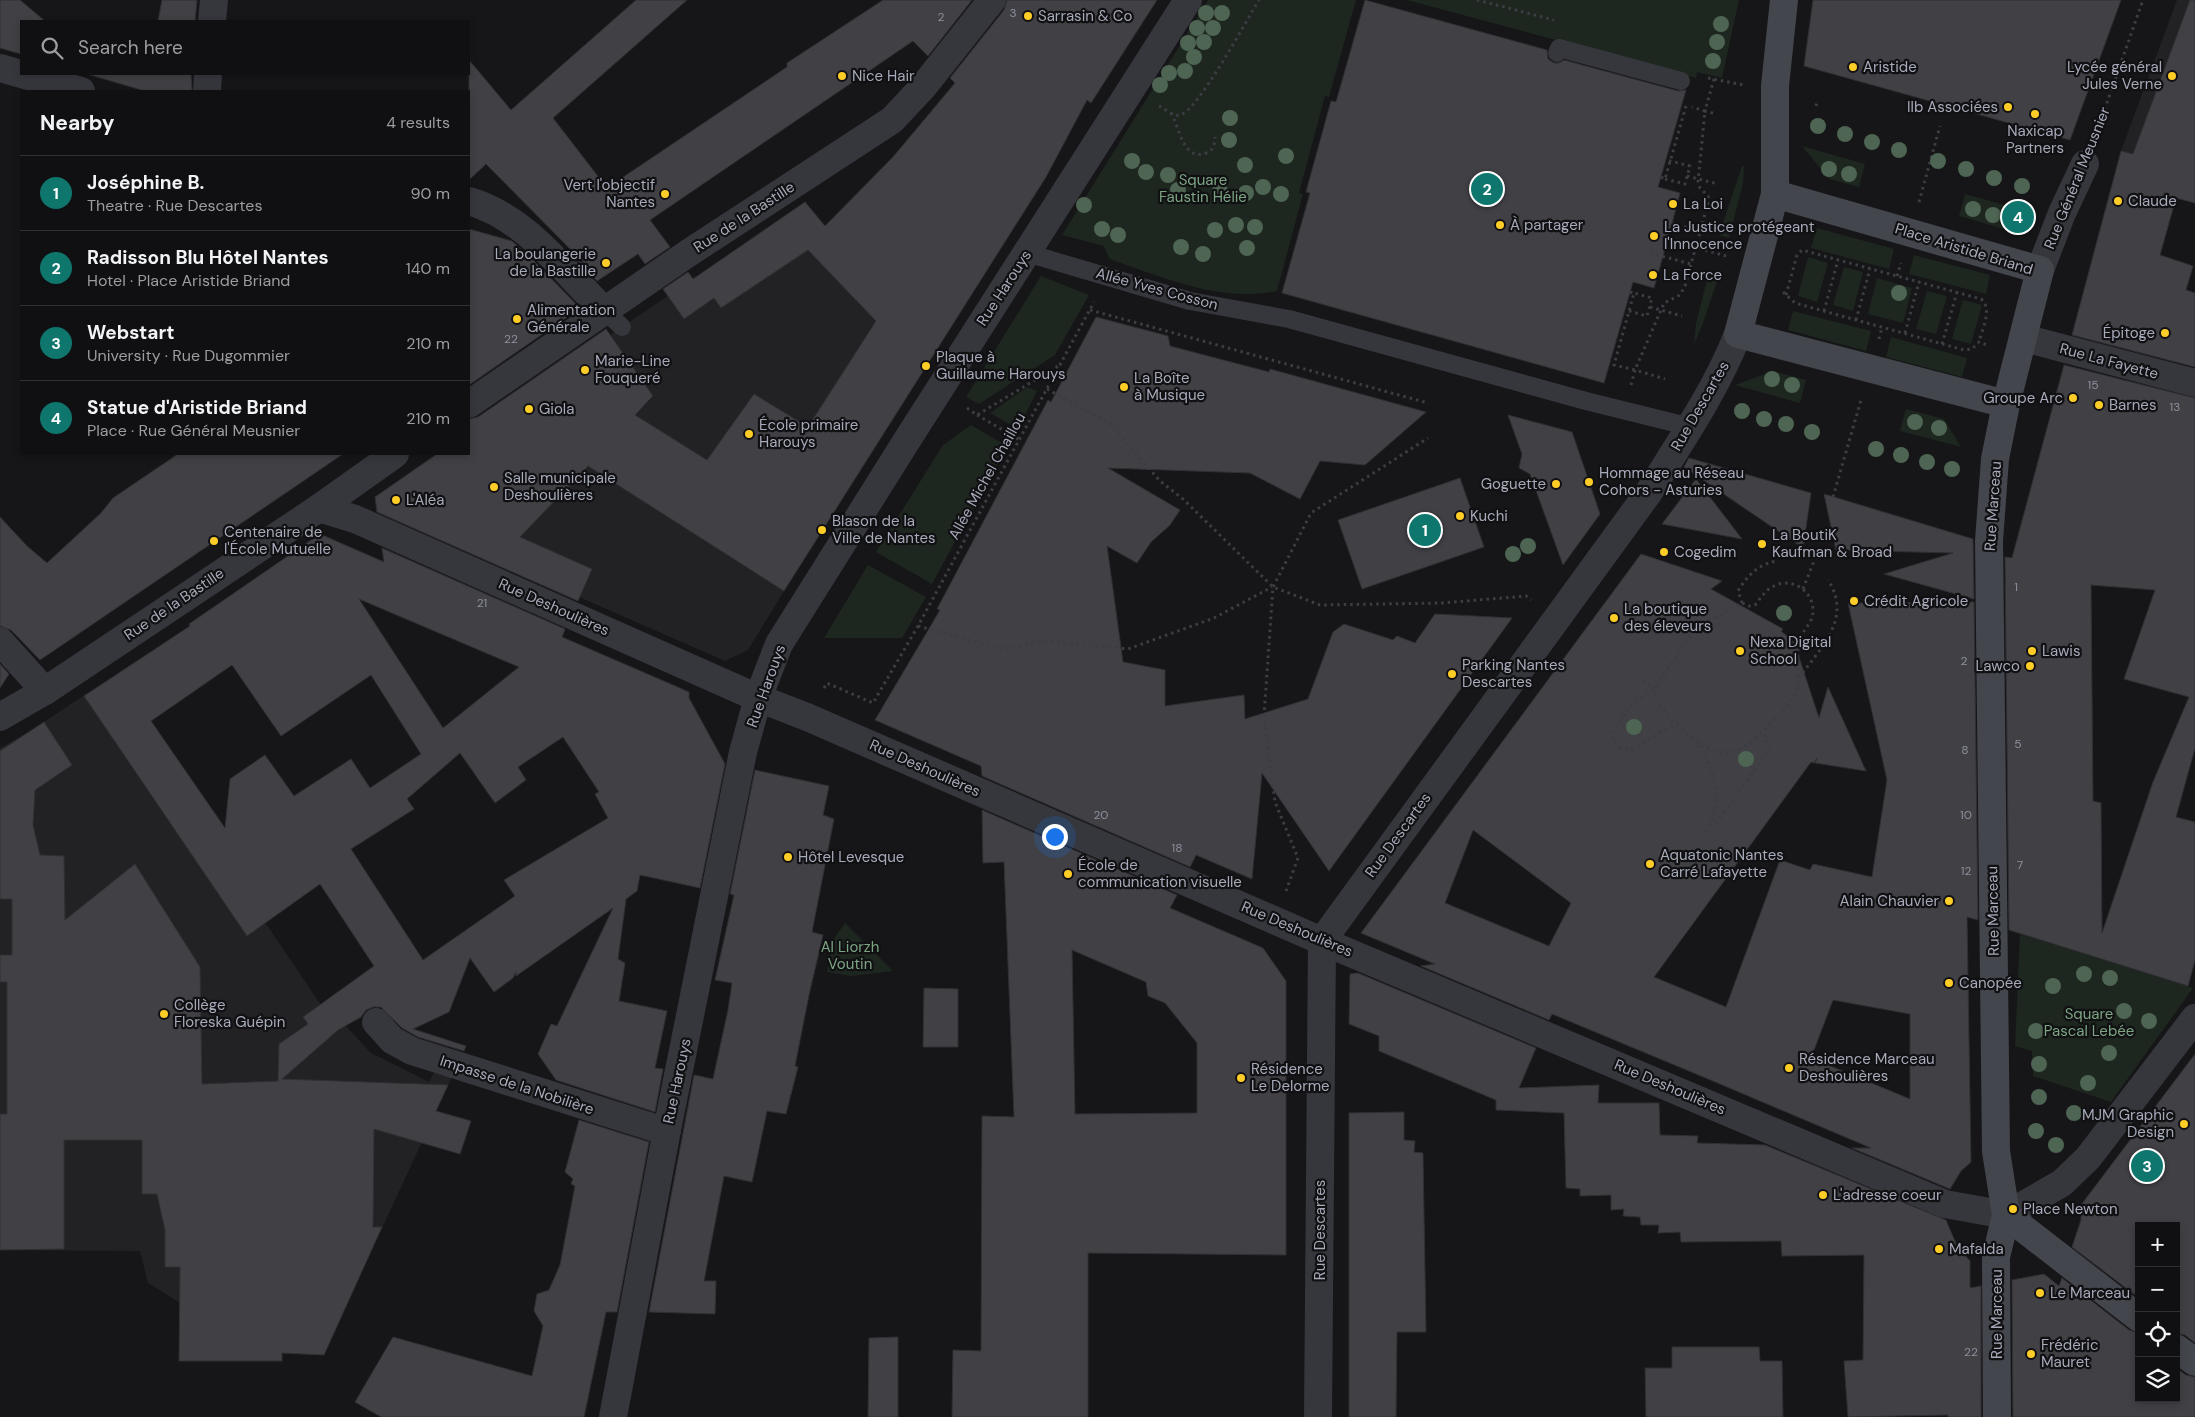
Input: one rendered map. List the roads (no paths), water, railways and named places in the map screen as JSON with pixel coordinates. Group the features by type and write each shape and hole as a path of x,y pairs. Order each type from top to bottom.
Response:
{"main road":[{"path":"1784,0 1775,86 1775,194 1738,334 2006,404"},
{"name":"Place Aristide Briand","path":"1775,194 2040,270 2006,404"},
{"name":"Rue Marceau","path":"1997,1417 1996,1257 2006,1215 1996,1151 1989,541 1995,458 2006,404"},
{"path":"2006,1215 2135,1315"},
{"path":"2180,1351 2195,1362"}],"street":[{"path":"212,20 214,0"},
{"name":"Rue de la Bastille","path":"470,403 613,319 687,254 892,120 923,88 992,0"},
{"name":"Rue Harouys","path":"613,1417 667,1130 743,752 758,698 779,644 1188,0"},
{"path":"0,68 20,74"},
{"path":"25,75 77,90"},
{"path":"207,90 208,75"},
{"name":"Rue Général Meusnier","path":"2040,270 2062,213 2085,164"},
{"path":"470,200 498,213 527,231 613,319"},
{"name":"Rue Descartes","path":"1318,1417 1322,941 1649,492 1691,427 1732,351 1738,334"},
{"name":"Rue La Fayette","path":"2022,345 2195,383"},
{"name":"Rue de la Bastille","path":"0,717 45,690 319,508 394,455"},
{"name":"Rue Deshoulières","path":"319,508 364,523 758,698 807,717 1322,941 1945,1204 2006,1215"},
{"path":"0,641 45,690"},
{"path":"2006,1215 2062,1183 2088,1158 2195,1018"},
{"name":"Impasse de la Nobilière","path":"376,1022 392,1040 412,1051 482,1075 655,1128 667,1130"}],"lane":[{"path":"1558,53 1559,48 1680,81"},
{"name":"Allée Yves Cosson","path":"1027,253 1190,300 1289,319 1577,398 1691,427"}],"place":[{"name":"Sarrasin & Co","path":"1028,16"},
{"name":"Aristide","path":"1853,67"},
{"name":"Nice Hair","path":"842,76"},
{"name":"Lycée général Jules Verne","path":"2172,76"},
{"name":"Ilb Associées","path":"2008,107"},
{"name":"Naxicap Partners","path":"2035,114"},
{"name":"Radisson Blu Hôtel Nantes","path":"1487,189"},
{"name":"Vert l'objectif Nantes","path":"665,194"},
{"name":"Claude","path":"2118,201"},
{"name":"La Loi","path":"1673,204"},
{"name":"Statue d'Aristide Briand","path":"2018,217"},
{"name":"À partager","path":"1500,225"},
{"name":"La Justice protégeant l'Innocence","path":"1654,236"},
{"name":"La boulangerie de la Bastille","path":"606,263"},
{"name":"La Force","path":"1653,275"},
{"name":"Alimentation Générale","path":"517,319"},
{"name":"Épitoge","path":"2165,333"},
{"name":"Plaque à Guillaume Harouys","path":"926,366"},
{"name":"Marie-Line Fouqueré","path":"585,370"},
{"name":"La Boîte à Musique","path":"1124,387"},
{"name":"Groupe Arc","path":"2073,398"},
{"name":"Barnes","path":"2099,405"},
{"name":"Giola","path":"529,409"},
{"name":"École primaire Harouys","path":"749,434"},
{"name":"Hommage au Réseau Cohors - Asturies","path":"1589,482"},
{"name":"Goguette","path":"1556,484"},
{"name":"Salle municipale Deshoulières","path":"494,487"},
{"name":"L'Aléa","path":"396,500"},
{"name":"Kuchi","path":"1460,516"},
{"name":"Blason de la Ville de Nantes","path":"822,530"},
{"name":"Joséphine B.","path":"1425,530"},
{"name":"Centenaire de l'École Mutuelle","path":"214,541"},
{"name":"La BoutiK Kaufman & Broad","path":"1762,544"},
{"name":"Cogedim","path":"1664,552"},
{"name":"Crédit Agricole","path":"1854,601"},
{"name":"La boutique des éleveurs","path":"1614,618"},
{"name":"Nexa Digital School","path":"1740,651"},
{"name":"Lawis","path":"2032,651"},
{"name":"Lawco","path":"2030,666"},
{"name":"Parking Nantes Descartes","path":"1452,674"},
{"name":"Hôtel Levesque","path":"788,857"},
{"name":"Aquatonic Nantes Carré Lafayette","path":"1650,864"},
{"name":"École de communication visuelle","path":"1068,874"},
{"name":"Alain Chauvier","path":"1949,901"},
{"name":"Canopée","path":"1949,983"},
{"name":"Collège Floreska Guépin","path":"164,1014"},
{"name":"Résidence Marceau Deshoulières","path":"1789,1068"},
{"name":"Résidence Le Delorme","path":"1241,1078"},
{"name":"MJM Graphic Design","path":"2184,1124"},
{"name":"Webstart","path":"2147,1166"},
{"name":"L'adresse coeur","path":"1823,1195"},
{"name":"Place Newton","path":"2013,1209"},
{"name":"Mafalda","path":"1939,1249"},
{"name":"Le Marceau","path":"2040,1293"},
{"name":"Frédéric Mauret","path":"2031,1354"}],"park label":[{"name":"Square Faustin Hélie","path":"1203,188"},
{"name":"Al Liorzh Voutin","path":"850,956"},
{"name":"Square Pascal Lebée","path":"2089,1022"}]}
